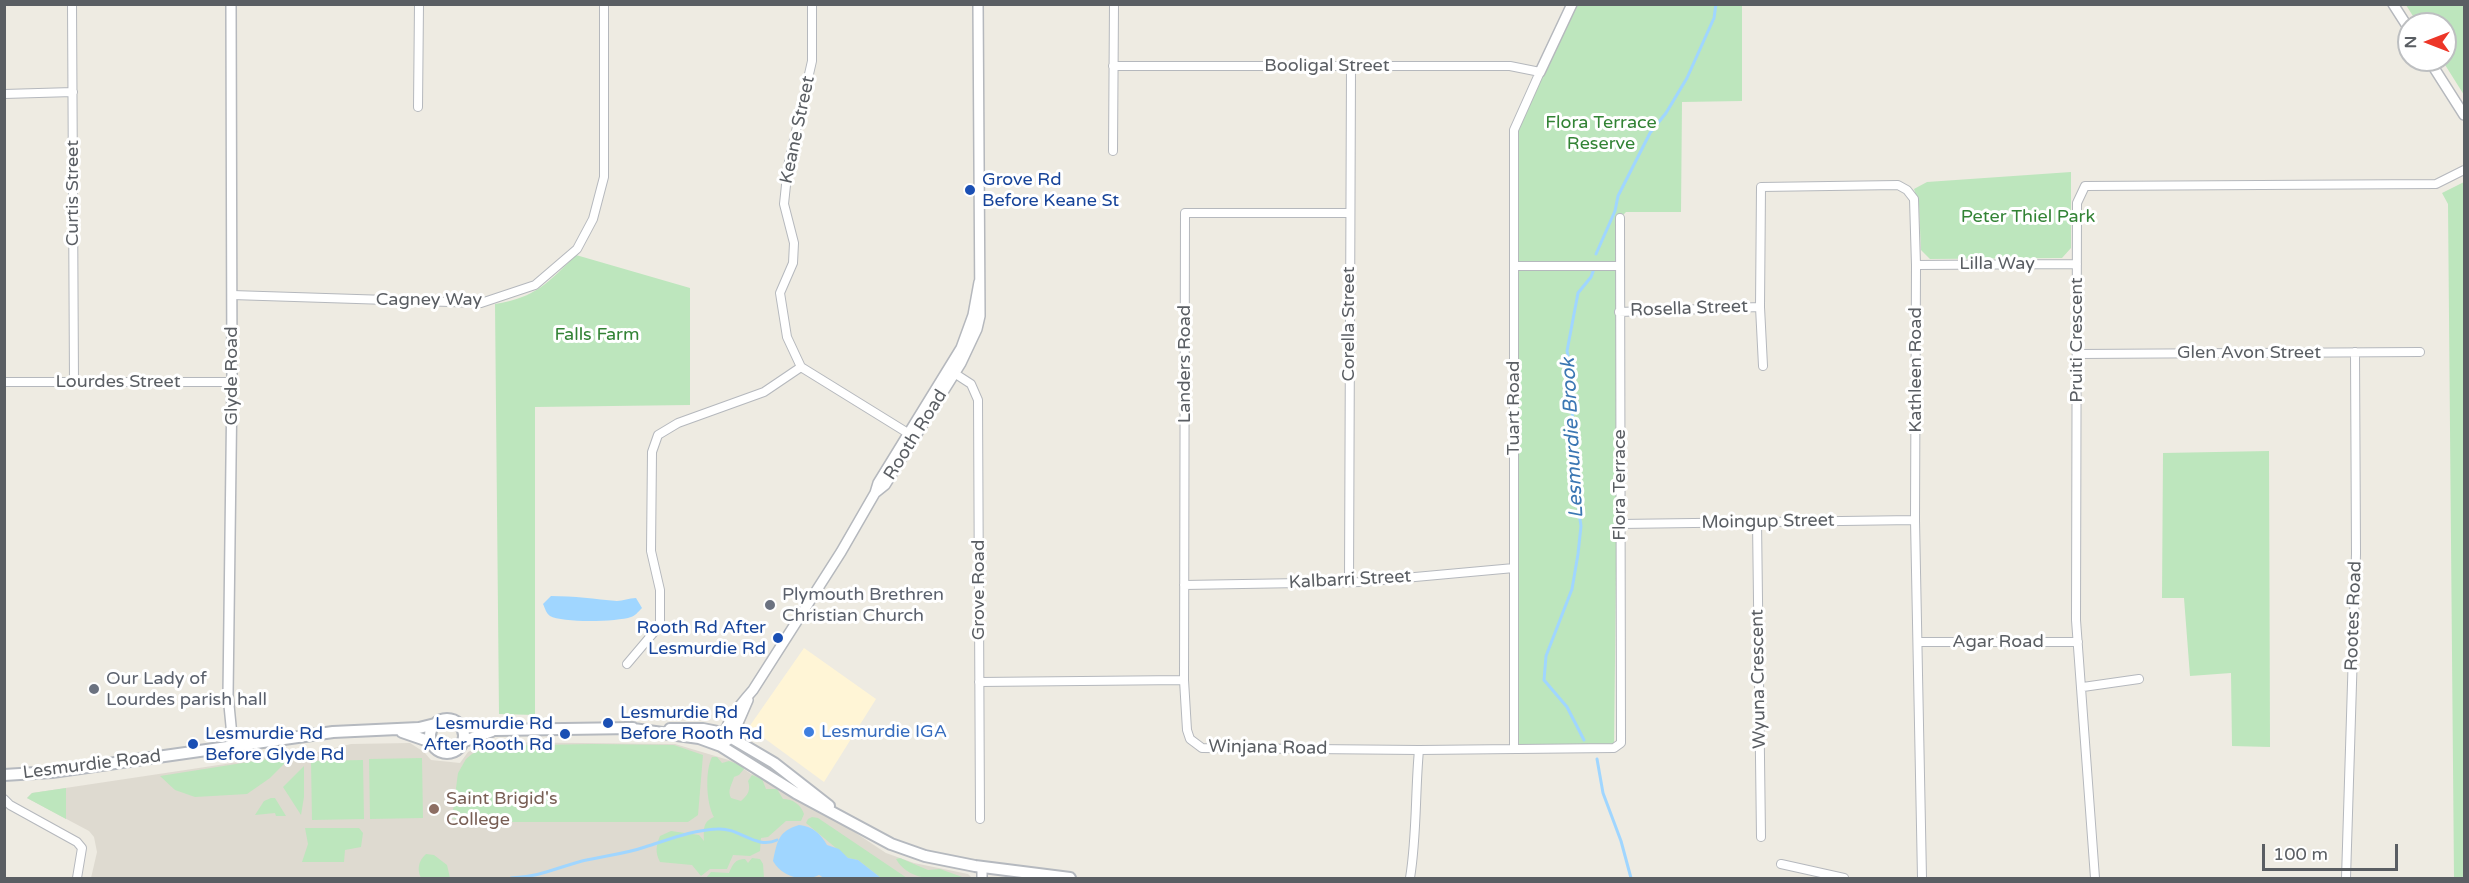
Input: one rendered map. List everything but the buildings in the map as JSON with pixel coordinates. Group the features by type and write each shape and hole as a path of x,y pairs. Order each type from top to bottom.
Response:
{"main road":[{"name":"Lesmurdie Road","path":"4,775 52,772 333,732 419,728 448,719 460,726 495,730 704,729 727,735 774,763 850,823"},
{"path":"431,742 430,732 435,724"},
{"path":"460,726 462,742"},
{"name":"Lesmurdie Road","path":"626,728 699,738 721,746 796,793 850,823 891,844 925,856 982,867 1070,879"},
{"name":"Lesmurdie Road","path":"393,729 431,742 436,749 444,753 457,749 462,742 495,730"}],"street":[{"name":"Curtis Street","path":"72,4 74,382"},
{"name":"Glyde Road","path":"231,4 232,382 228,695 233,746"},
{"path":"418,107 419,4"},
{"name":"Cagney Way","path":"232,295 481,303 535,285 577,249 593,219 604,177 604,4"},
{"name":"Keane Street","path":"801,368 786,338 780,293 793,263 794,243 784,204 788,166 812,62 812,4"},
{"path":"952,372 977,329 981,301 978,120 984,95 978,49 978,4"},
{"path":"1113,151 1114,4"},
{"path":"1540,72 1572,4"},
{"name":"Booligal Street","path":"1113,66 1510,66 1540,72"},
{"name":"Corella Street","path":"1349,582 1351,67"},
{"name":"Tuart Road","path":"1514,749 1514,130 1540,72"},
{"path":"2436,72 2464,115"},
{"path":"4,94 73,92"},
{"name":"Pruiti Crescent","path":"2095,879 2083,687 2076,620 2077,203 2085,186 2436,184 2464,170"},
{"name":"Kathleen Road","path":"1763,366 1760,307 1761,187 1898,185 1907,190 1914,199 1916,265 1915,520 1922,879"},
{"name":"Landers Road","path":"1184,680 1185,213 1349,213"},
{"name":"Flora Terrace","path":"1614,748 1621,743 1620,218"},
{"name":"Lilla Way","path":"1916,265 2077,264"},
{"path":"1514,266 1620,266"},
{"name":"Rosella Street","path":"1619,312 1760,307"},
{"name":"Rootes Road","path":"2346,879 2356,554 2355,352"},
{"name":"Glen Avon Street","path":"2077,354 2420,352"},
{"path":"627,664 660,625 660,590 651,551 652,452 658,435 678,423 764,392 801,368 912,436"},
{"name":"Rooth Road","path":"721,746 875,493 885,485 952,372"},
{"name":"Grove Road","path":"952,372 971,384 978,400 980,819"},
{"name":"Lourdes Street","path":"4,382 232,382"},
{"name":"Moingup Street","path":"1620,524 1915,520"},
{"name":"Wyuna Crescent","path":"1757,521 1761,837"},
{"name":"Kalbarri Street","path":"1184,585 1349,582 1514,567"},
{"name":"Agar Road","path":"1918,642 2078,642"},
{"path":"979,682 1184,680"},
{"name":"Winjana Road","path":"1184,680 1187,730 1190,739 1202,748 1419,750 1614,748"},
{"path":"2083,687 2139,680"},
{"path":"1410,879 1419,750"},
{"path":"4,799 10,805 77,842 82,848 77,879"},
{"path":"1781,864 1844,879"},
{"path":"982,867 982,879"}],"shaded area":[{"path":"804,648 876,699 824,782 749,727"},
{"name":"Saint Brigid's College","path":"488,742 675,744 732,761 751,774 773,778 886,853 914,863 968,874 972,878 91,878 97,852 94,837 89,831 27,798 32,793 292,754 314,753 351,744 410,743 424,752 431,760 460,763 468,752"}],"green space":[{"name":"Flora Terrace Reserve","path":"1571,5 1742,5 1742,101 1682,102 1681,212 1626,212 1620,218 1614,748 1514,749 1514,130"},
{"path":"2406,5 2464,5 2464,95 2450,72 2457,72 2457,12 2410,12"},
{"name":"Peter Thiel Park","path":"2071,172 2071,248 2062,258 1930,259 1921,250 1919,206 1914,189 1927,182"},
{"path":"2464,182 2464,878 2454,878 2448,204 2442,193"},
{"name":"Falls Farm","path":"576,255 690,288 690,405 535,407 535,715 499,714 495,304 521,298 531,293 558,273"},
{"path":"2269,451 2270,747 2232,746 2231,673 2190,676 2184,598 2162,598 2163,453"},
{"path":"674,745 703,755 698,815 688,822 466,822 452,818 458,773 466,759 472,754 488,746"},
{"path":"293,755 270,778 247,794 195,797 175,790 160,776"},
{"path":"712,757 717,757 722,763 729,761 743,766 744,769 734,777 730,790 731,798 741,801 745,797 749,790 748,781 752,775 762,779 766,789 777,789 783,799 796,803 804,814 801,821 786,821 768,837 761,838 760,851 750,856 733,855 727,869 710,869 701,876 692,865 660,862 657,849 660,836 671,831 699,835 704,841 706,824 714,817 709,804 707,787 708,770"},
{"path":"422,758 423,818 370,819 369,759"},
{"path":"363,760 364,819 312,820 311,761"},
{"path":"304,766 304,797 301,815 283,787"},
{"path":"66,788 66,819 27,798 32,793"},
{"path":"275,798 286,816 276,816 275,813 255,815 264,801"},
{"path":"812,817 818,818 907,878 881,878 858,860 848,858 806,823"},
{"path":"305,828 359,828 363,833 361,847 345,850 344,862 302,862 308,844"},
{"path":"426,854 434,855 447,865 450,878 421,878 419,866"},
{"path":"752,858 760,859 763,864 764,878 706,878 711,872 729,873 737,861 745,859 748,863"},
{"path":"900,858 928,870 940,869 965,878 936,879 917,876 902,867 896,859"}],"water":[{"path":"551,596 617,601 636,598 642,608 634,616 624,619 566,620 550,616 547,612 543,604"},
{"path":"799,825 812,829 822,837 827,845 839,849 848,858 858,860 881,878 824,878 819,875 800,878 781,871 773,861 777,843 787,830"}],"waterway":[{"name":"Lesmurdie Brook","path":"1596,254 1615,211 1618,196 1650,133 1666,113 1687,78 1714,18 1716,4"},
{"name":"Lesmurdie Brook","path":"1584,740 1567,707 1544,680 1546,656 1572,589 1578,554 1581,526 1577,499 1579,469 1572,412 1572,376 1567,351 1578,293 1591,277 1594,269"},
{"name":"Lesmurdie Brook","path":"1597,759 1603,793 1621,841 1631,878"},
{"path":"511,878 539,874 698,831 725,829 762,842 777,840"}],"place":[{"name":"Grove Rd Before Keane St","path":"970,190"},
{"name":"Plymouth Brethren Christian Church","path":"770,605"},
{"name":"Rooth Rd After Lesmurdie Rd","path":"778,638"},
{"name":"Our Lady of Lourdes parish hall","path":"94,689"},
{"name":"Lesmurdie Rd Before Rooth Rd","path":"608,723"},
{"name":"Lesmurdie IGA","path":"809,732"},
{"name":"Lesmurdie Rd After Rooth Rd","path":"565,734"},
{"name":"Lesmurdie Rd Before Glyde Rd","path":"193,744"},
{"name":"Saint Brigid's College","path":"434,809"}]}
